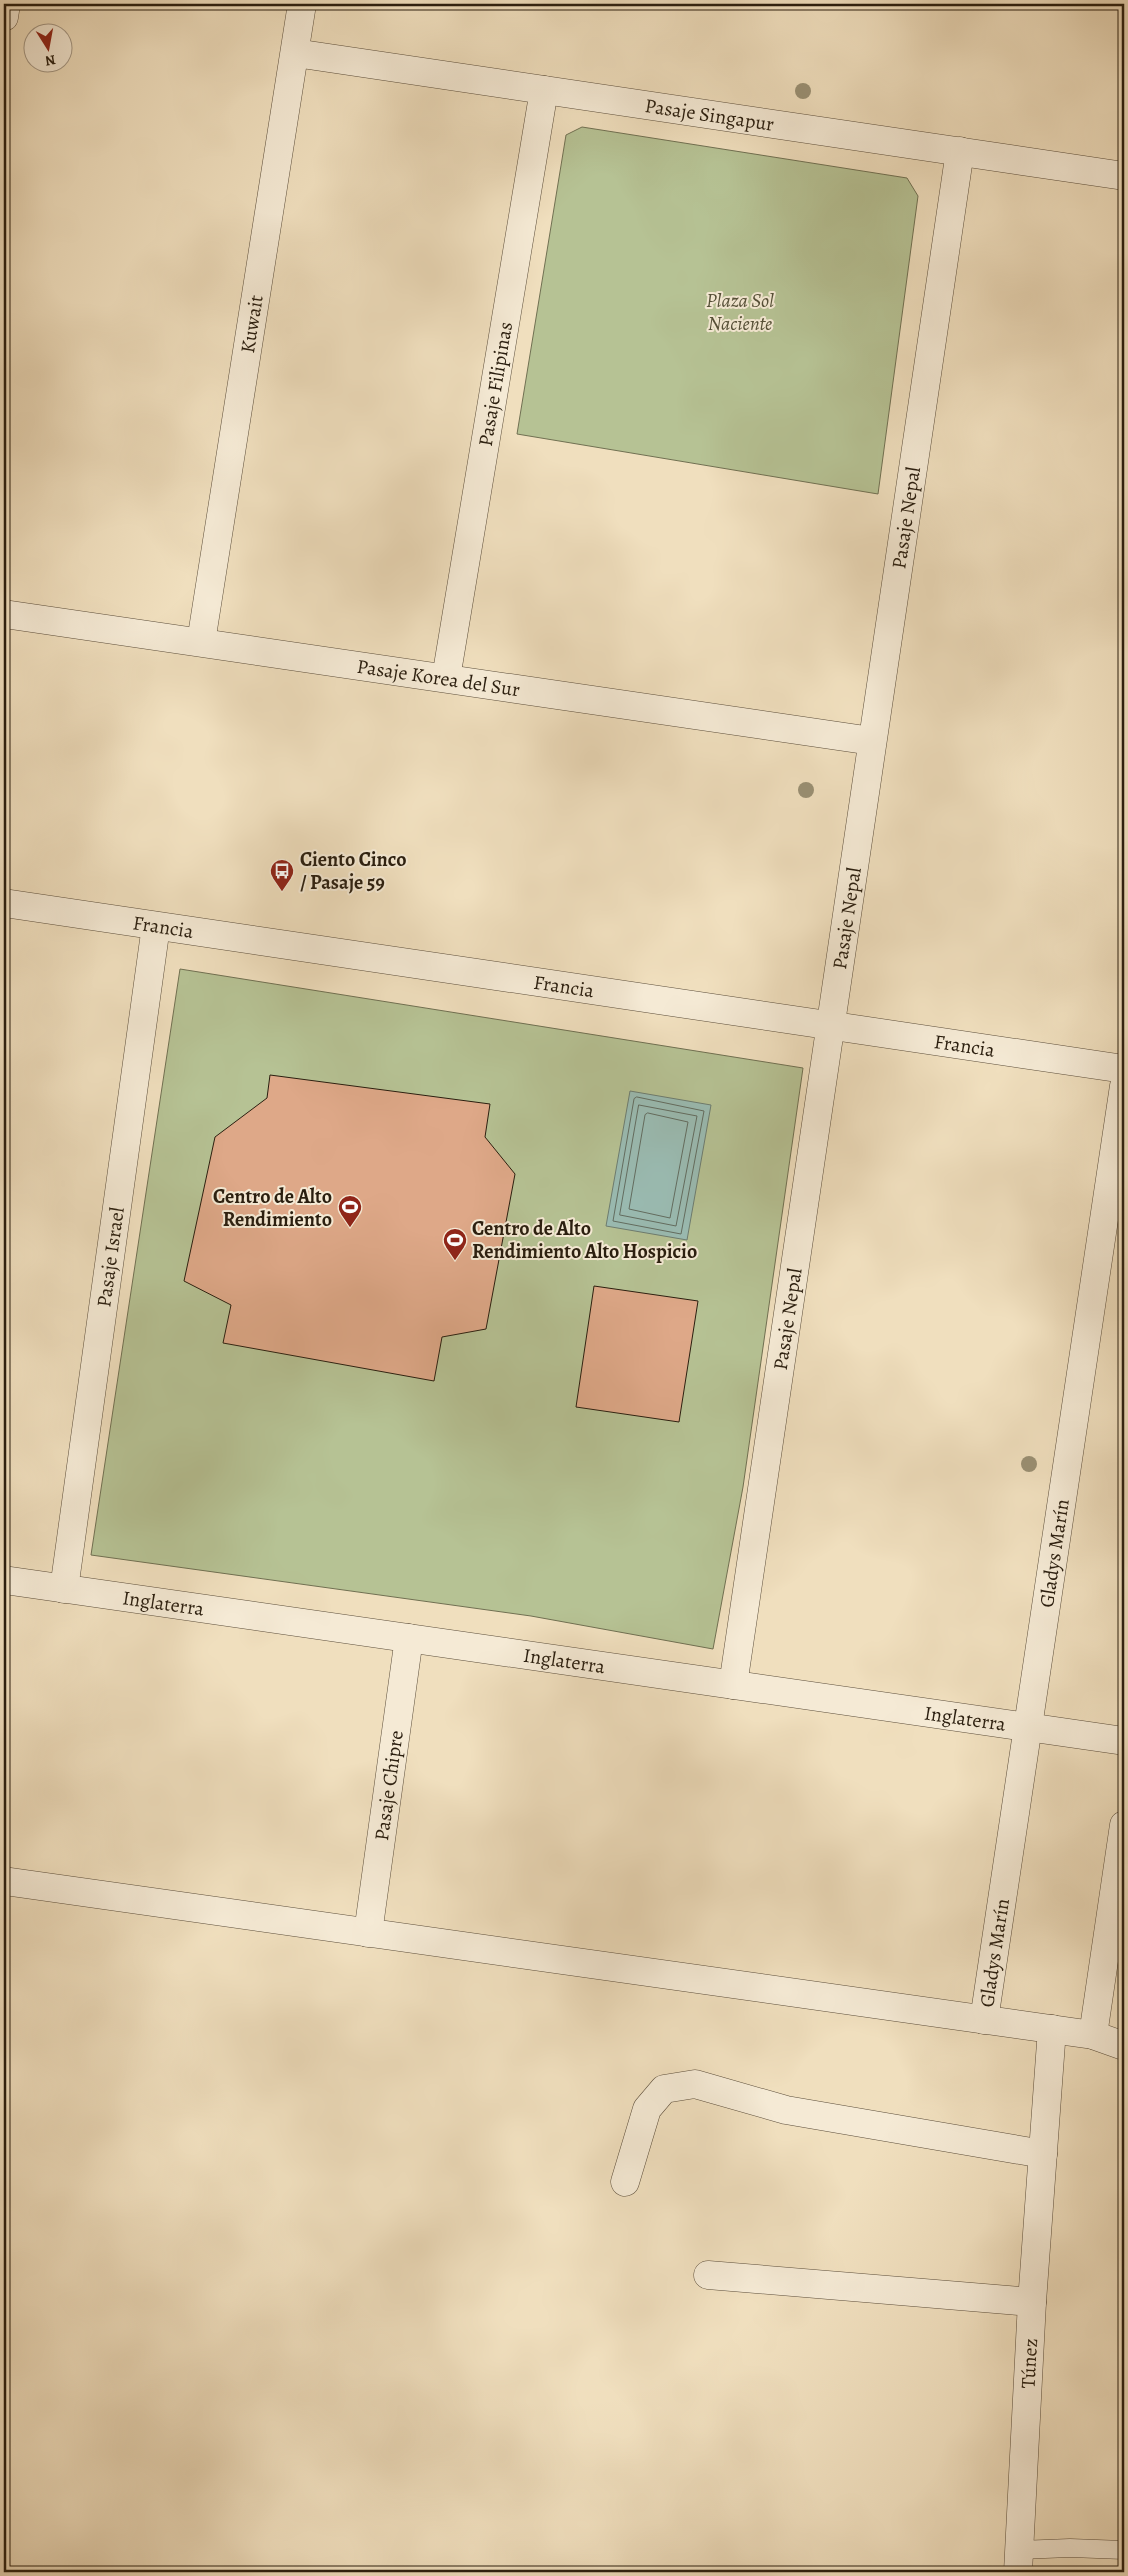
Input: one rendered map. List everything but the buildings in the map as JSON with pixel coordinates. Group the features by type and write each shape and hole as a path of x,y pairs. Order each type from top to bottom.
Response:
{"street":[{"path":"4,17 6,4"},
{"name":"Kuwait","path":"201,642 302,4"},
{"name":"Pasaje Singapur","path":"295,53 1124,176"},
{"name":"Pasaje Filipinas","path":"446,678 544,90"},
{"name":"Pasaje Nepal","path":"733,1685 960,151"},
{"name":"Pasaje Korea del Sur","path":"4,614 872,741"},
{"name":"Francia","path":"4,903 1124,1069"},
{"name":"Pasaje Israel","path":"64,1589 156,926"},
{"name":"Gladys Marín","path":"984,2020 1124,1086"},
{"name":"Inglaterra","path":"4,1580 1124,1741"},
{"name":"Pasaje Chipre","path":"368,1933 409,1638"},
{"path":"1093,2035 1124,1825"},
{"path":"4,1881 1093,2035 1124,2046"},
{"name":"Túnez","path":"1018,2561 1032,2302 1052,2029"},
{"path":"626,2182 647,2109 664,2089 695,2084 786,2110 1043,2154"},
{"path":"708,2275 1032,2302"}],"lane":[{"path":"1018,2561 1070,2548 1124,2550"}],"green space":[{"name":"Plaza Sol Naciente","path":"582,127 907,178 918,196 878,494 517,434 566,135"},
{"name":"Centro de Alto Rendimiento Alto Hospicio","path":"180,969 803,1068 743,1487 713,1649 531,1616 91,1555"}],"water":[{"path":"630,1091 711,1105 687,1240 606,1226"}],"place":[{"name":"Ciento Cinco / Pasaje 59","path":"282,892"},
{"name":"Centro de Alto Rendimiento","path":"350,1228"},
{"name":"Centro de Alto Rendimiento Alto Hospicio","path":"455,1261"}]}
